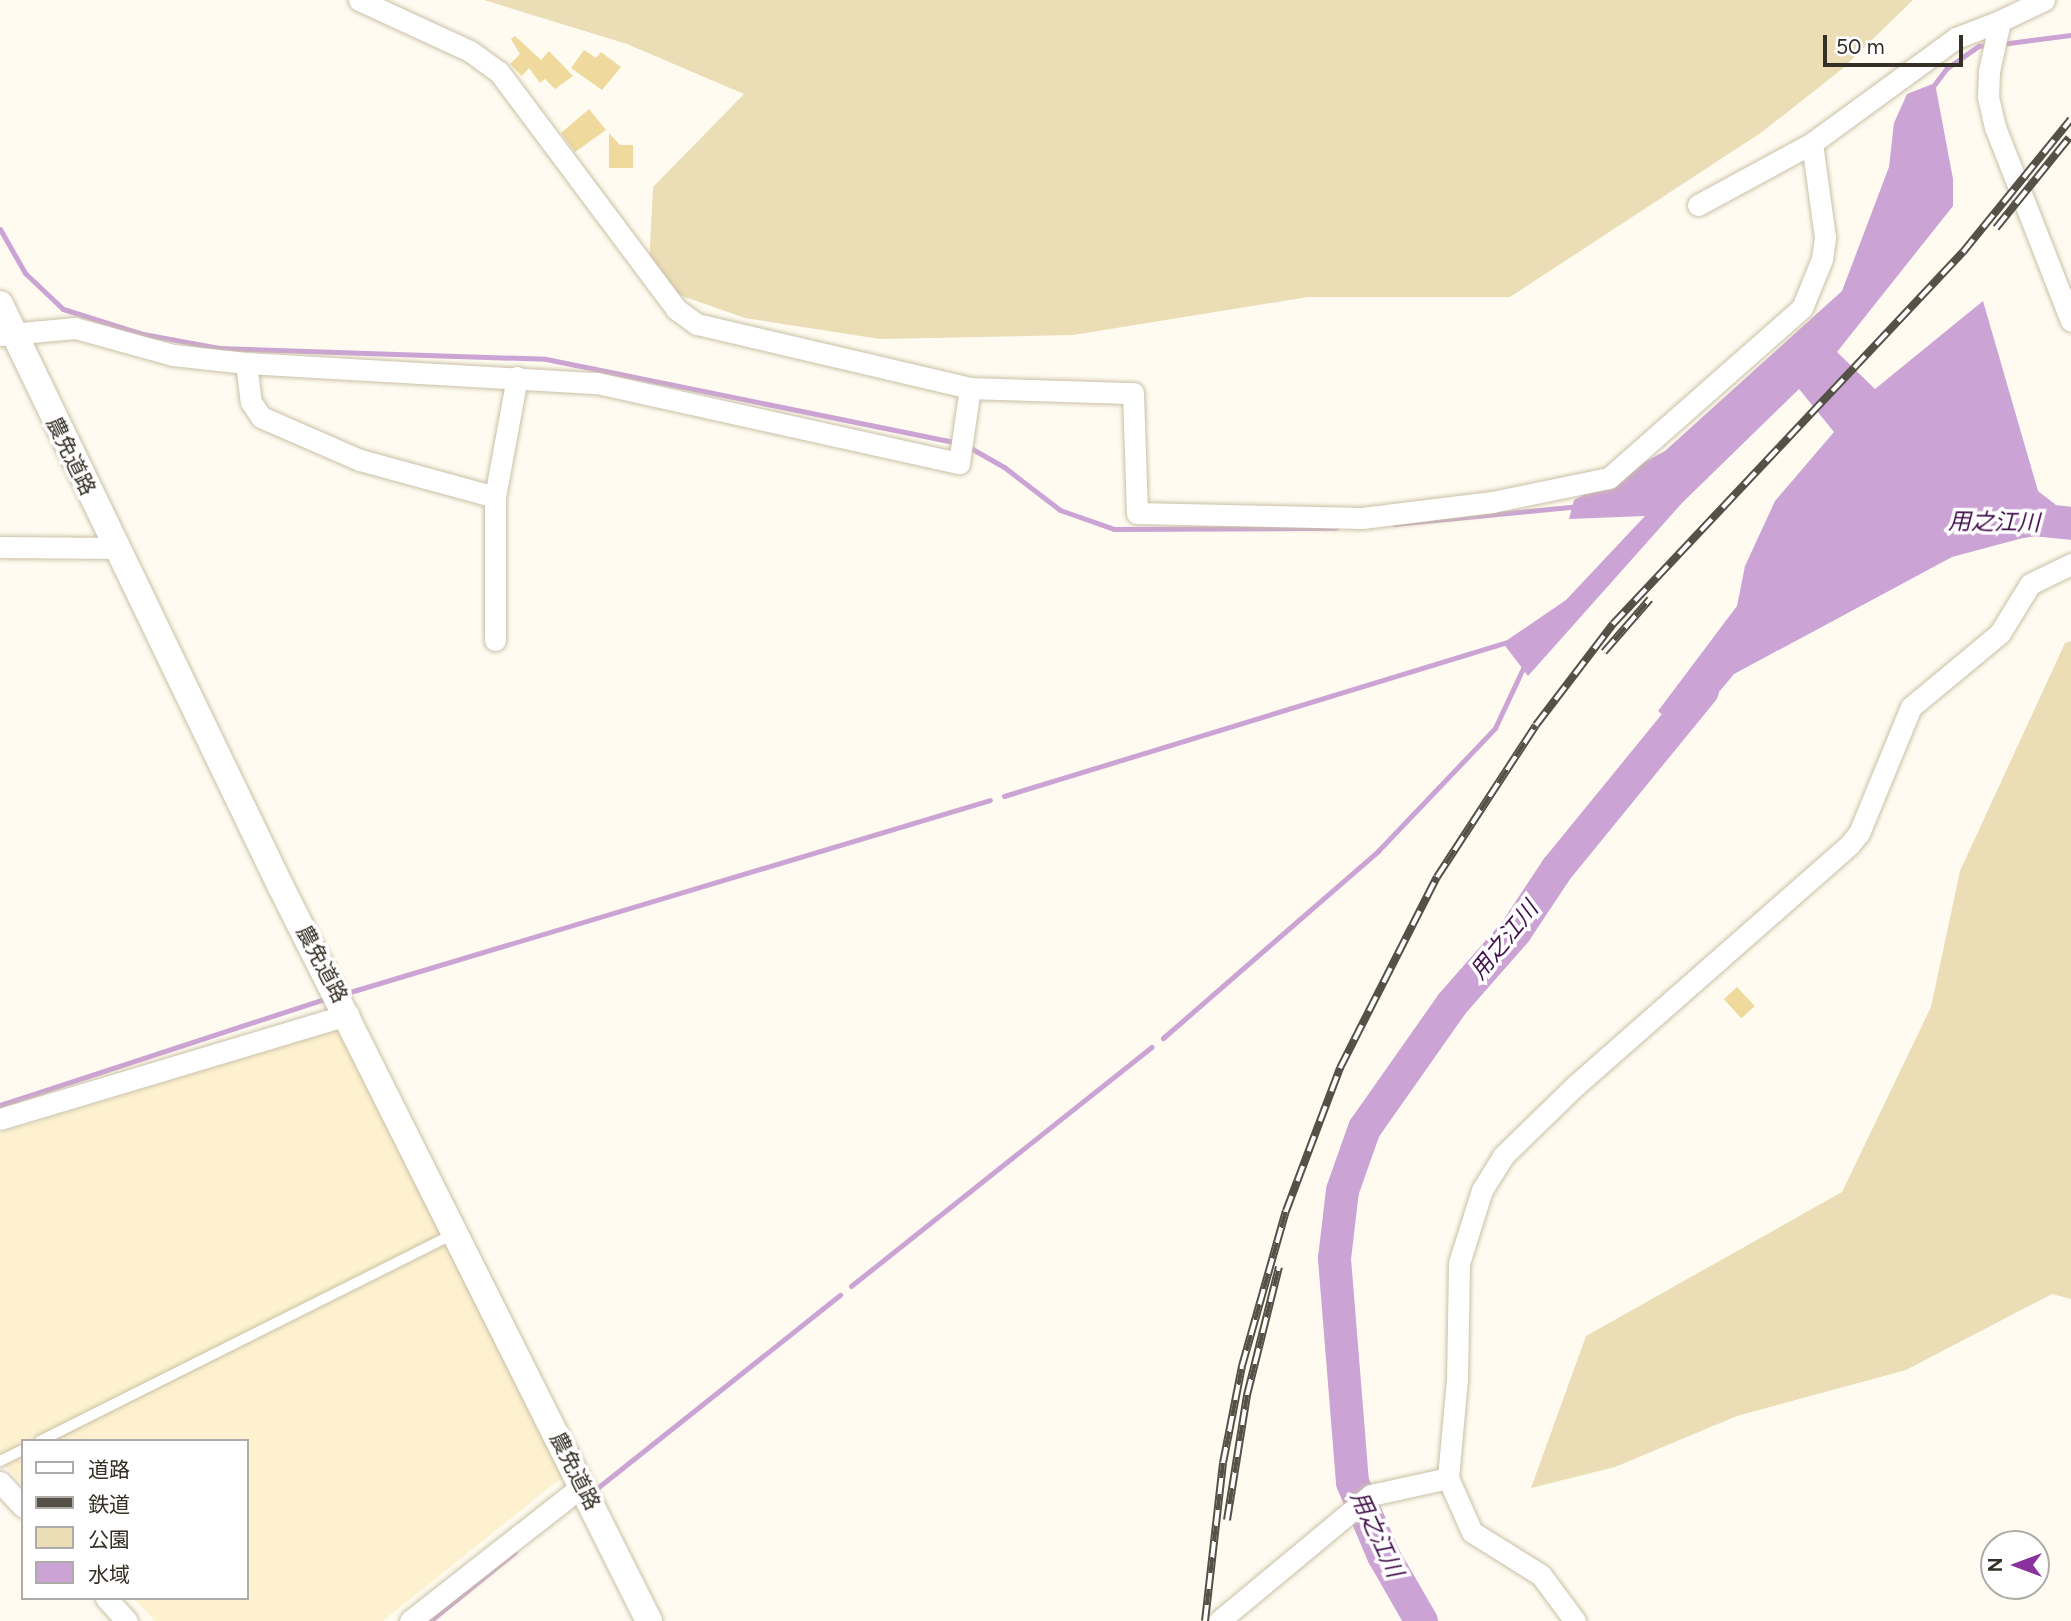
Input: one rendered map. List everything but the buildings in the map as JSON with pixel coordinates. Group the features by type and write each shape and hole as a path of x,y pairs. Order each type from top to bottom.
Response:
{"street":[{"path":"359,0 470,51 499,72 676,309 696,324 969,390 1133,393 1137,513 1362,518 1592,485 1621,470 1802,308 1822,259 1825,237 1812,143"},
{"path":"1698,205 1812,143 1956,37 1999,26 2044,0"},
{"path":"1999,26 1991,56 1988,97 1995,127 2071,321"},
{"name":"農免道路","path":"0,304 6,335 116,548 649,1621"},
{"path":"6,335 75,328 173,355 246,363 517,377 622,387 959,463 969,390"},
{"path":"246,363 251,402 261,417 360,460 495,497"},
{"path":"495,640 495,497 517,377"},
{"path":"0,547 116,548"},
{"path":"1575,1621 1541,1576 1472,1532 1448,1478 1457,1381 1459,1263 1482,1190 1503,1156 1576,1084 1850,844 1864,821 1911,707 2000,633 2030,584 2071,564"},
{"path":"0,1119 349,1014"},
{"path":"1219,1621 1371,1495 1448,1478"},
{"path":"0,1482 21,1505"},
{"path":"410,1621 582,1486"},
{"path":"109,1600 127,1621"}],"lane":[{"path":"44,1439 455,1234"},
{"path":"0,1461 21,1451"}],"shaded area":[{"path":"344,1028 565,1475 383,1621 155,1621 135,1600 248,1600 248,1439 21,1439 21,1482 0,1461 0,1133"}],"green space":[{"path":"484,0 1913,0 1842,69 1762,132 1510,297 1308,297 1073,335 880,339 745,318 648,284 653,187 744,94 627,44"},
{"path":"2071,641 2071,1299 2052,1294 1906,1370 1737,1416 1615,1467 1531,1488 1586,1336 1842,1192 1931,1007 1960,871 2065,643"}],"water":[{"path":"1935,83 1953,179 1953,206 1837,352 1875,389 1983,301 2038,491 2056,505 2045,532 1952,557 1734,674 1684,734 1658,711 1737,606 1745,566 1775,501 1834,432 1799,389 1682,503 1528,676 1503,643 1566,600 1645,516 1569,519 1574,500 1665,451 1842,291 1889,167 1894,123 1907,94"}],"waterway":[{"path":"2001,44 2071,35"},
{"path":"1931,89 1947,68 1979,46 1988,45"},
{"path":"0,229 25,273 63,309 143,334 219,348 546,359 954,442"},
{"path":"967,446 1004,467 1060,510 1114,529 1336,528"},
{"path":"1394,524 1580,506"},
{"name":"用之江川","path":"2007,523 2034,519 2071,523"},
{"path":"1004,796 1507,642"},
{"path":"1163,1038 1378,851 1495,728 1525,664"},
{"name":"用之江川","path":"1421,1621 1383,1555 1352,1482 1334,1258 1342,1190 1364,1128 1451,1004 1515,931 1556,869 1702,690"},
{"path":"350,992 990,800"},
{"path":"0,1105 324,999"},
{"path":"851,1286 1152,1047"},
{"path":"596,1489 840,1295"},
{"path":"430,1621 515,1552"}],"railway":[{"path":"1205,1621 1223,1463 1242,1366 1286,1211 1340,1068 1437,877 1536,725 1613,624 1963,252 2071,119"},
{"path":"1996,228 2069,138"},
{"path":"1604,652 1650,599"},
{"path":"1227,1520 1247,1395 1279,1267"}]}
